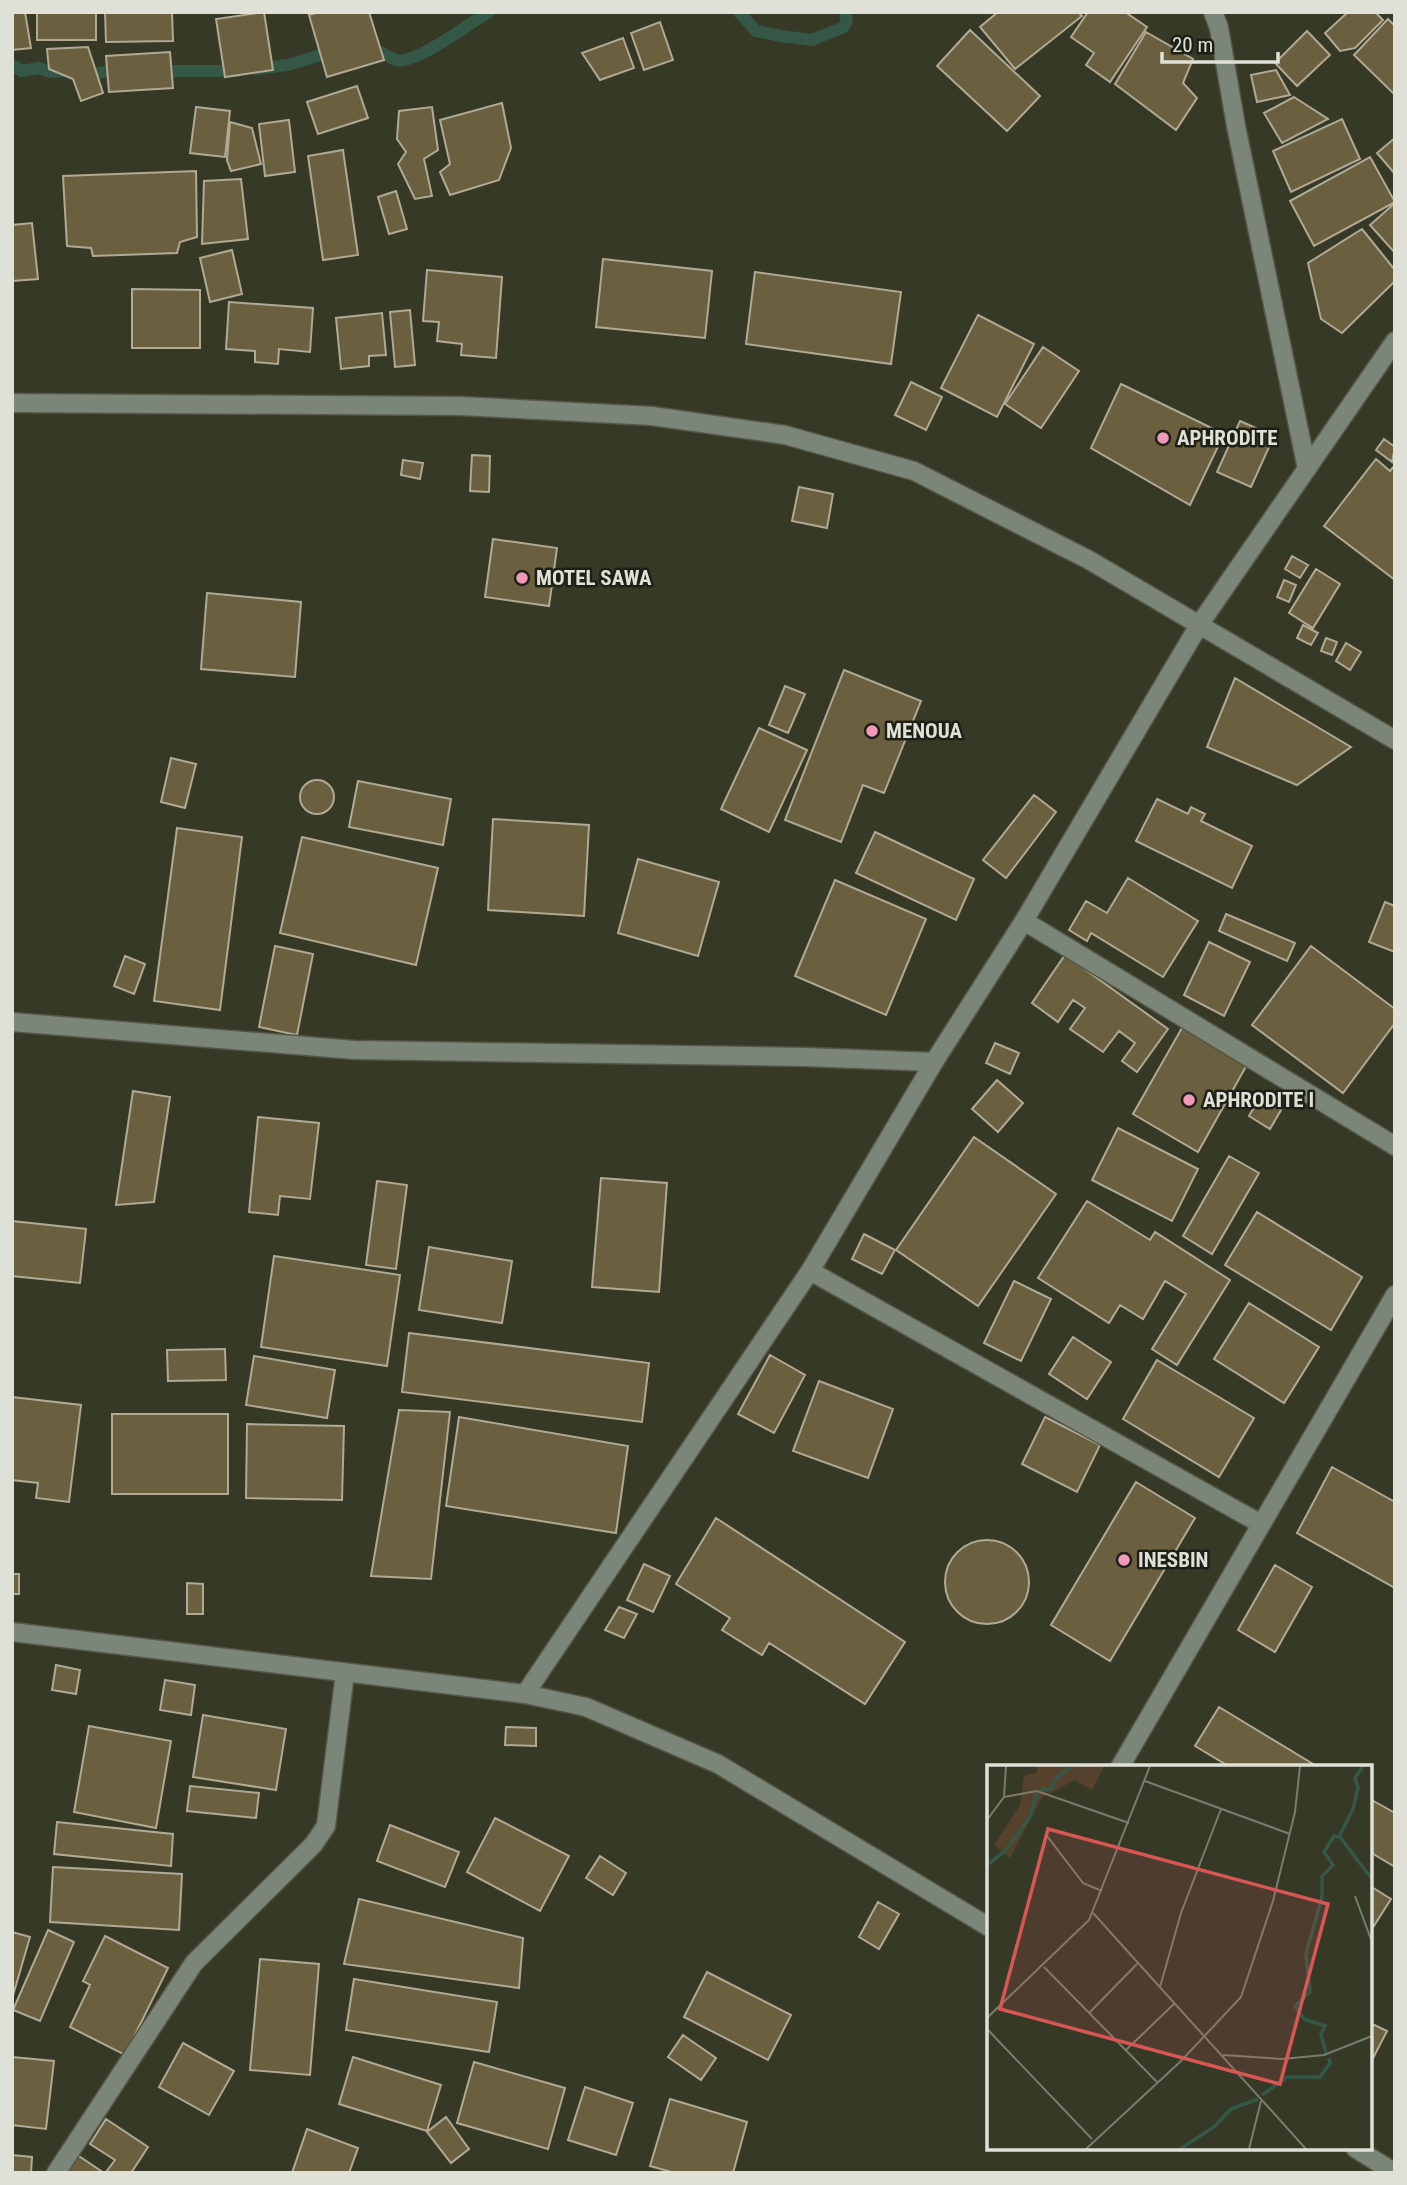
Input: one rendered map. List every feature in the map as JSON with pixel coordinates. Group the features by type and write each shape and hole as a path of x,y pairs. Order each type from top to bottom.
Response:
{"street":[{"path":"1213,12 1219,29 1236,126 1307,469"},
{"path":"525,1694 810,1271 934,1062 1024,921 1199,625 1395,341"},
{"path":"12,404 460,406 652,416 785,435 850,450 914,471 1089,560 1395,740"},
{"path":"1024,921 1395,1146"},
{"path":"12,1022 355,1050 806,1057 934,1062"},
{"path":"810,1271 1261,1524"},
{"path":"1121,1765 1395,1295"},
{"path":"12,1632 525,1694 586,1707 718,1764 987,1926"},
{"path":"56,2173 194,1963 313,1845 326,1826 345,1673"},
{"path":"1359,2150 1395,2173"}],"building":[{"path":"12,12 25,12 31,48 12,50"},
{"path":"37,12 96,12 96,40 37,40"},
{"path":"105,12 172,12 173,41 106,42"},
{"path":"264,12 273,70 225,77 216,19"},
{"path":"318,12 369,12 384,60 327,77 309,15"},
{"path":"998,12 1078,12 1082,16 1015,69 980,27"},
{"path":"1088,12 1125,12 1147,27 1110,82 1086,65 1094,53 1071,37"},
{"path":"1348,12 1375,12 1383,20 1355,48 1340,51 1325,33"},
{"path":"1388,19 1395,26 1395,95 1354,55"},
{"path":"660,22 673,60 644,70 631,33"},
{"path":"970,30 1040,96 1007,131 937,66"},
{"path":"1307,31 1330,55 1297,86 1275,63"},
{"path":"1146,32 1193,59 1183,83 1197,98 1176,130 1115,84"},
{"path":"623,38 634,68 600,80 582,53"},
{"path":"88,47 103,93 81,101 73,79 49,69 47,49"},
{"path":"170,52 173,88 109,92 106,56"},
{"path":"1276,70 1290,95 1257,102 1251,75"},
{"path":"357,86 368,118 318,134 307,102"},
{"path":"1294,97 1328,119 1282,143 1264,113"},
{"path":"502,103 511,148 499,180 450,195 440,172 450,164 440,120"},
{"path":"196,107 230,111 225,157 190,153"},
{"path":"432,107 438,150 424,159 432,196 415,199 398,164 406,152 397,139 399,111"},
{"path":"1342,119 1360,159 1291,192 1273,151"},
{"path":"289,120 295,172 265,176 259,124"},
{"path":"230,122 252,128 261,164 231,171 227,160"},
{"path":"1395,138 1395,174 1377,153"},
{"path":"343,150 358,255 323,260 308,156"},
{"path":"1370,157 1395,202 1314,246 1290,201"},
{"path":"196,171 197,237 180,242 177,253 93,256 91,248 67,246 63,176"},
{"path":"241,179 248,239 202,244 204,181"},
{"path":"396,191 407,229 389,234 378,197"},
{"path":"1395,203 1395,253 1370,225"},
{"path":"32,223 38,279 12,281 12,225"},
{"path":"1362,229 1395,270 1395,281 1342,333 1321,319 1308,263"},
{"path":"232,250 242,294 210,302 200,258"},
{"path":"603,259 712,271 705,338 596,327"},
{"path":"427,270 502,277 496,358 461,355 462,344 437,341 439,322 423,321"},
{"path":"755,272 901,292 891,364 746,344"},
{"path":"132,289 200,290 200,348 132,348"},
{"path":"229,302 313,308 310,352 279,349 278,364 255,362 255,351 226,349"},
{"path":"410,310 415,365 395,367 390,312"},
{"path":"382,313 386,355 369,356 369,366 341,369 336,318"},
{"path":"978,315 1034,344 997,417 941,388"},
{"path":"1043,347 1079,371 1041,428 1005,404"},
{"path":"911,382 942,397 926,430 895,415"},
{"path":"1121,384 1224,434 1190,505 1091,448"},
{"path":"1240,421 1274,436 1251,487 1217,472"},
{"path":"1384,439 1395,447 1392,462 1376,450"},
{"path":"472,455 490,456 489,492 470,491"},
{"path":"1376,459 1390,471 1395,465 1395,580 1324,526"},
{"path":"403,460 423,463 420,479 401,475"},
{"path":"799,487 833,494 827,528 792,521"},
{"path":"493,539 557,548 549,606 485,597"},
{"path":"1292,556 1308,565 1300,578 1285,569"},
{"path":"1316,569 1340,584 1313,628 1289,613"},
{"path":"1284,580 1296,585 1289,602 1277,597"},
{"path":"207,593 301,602 295,677 201,669"},
{"path":"1303,625 1318,633 1311,645 1297,638"},
{"path":"1326,638 1337,642 1332,655 1321,651"},
{"path":"1346,643 1361,652 1350,670 1336,661"},
{"path":"844,670 921,701 884,793 863,785 841,842 785,820"},
{"path":"1235,678 1351,747 1297,785 1207,747"},
{"path":"785,686 805,694 788,733 769,725"},
{"path":"759,728 807,750 769,832 721,809"},
{"path":"171,758 196,764 185,808 161,802"},
{"path":"317,780 329,785 334,797 329,809 317,814 305,809 300,797 305,785"},
{"path":"358,781 451,799 443,845 349,827"},
{"path":"1034,795 1056,812 1006,878 983,860"},
{"path":"1157,799 1188,814 1191,807 1205,814 1201,821 1252,846 1232,888 1136,841"},
{"path":"493,819 589,825 584,916 488,910"},
{"path":"177,828 242,837 220,1010 154,1001"},
{"path":"875,832 974,879 956,920 856,873"},
{"path":"302,837 438,868 416,965 280,933"},
{"path":"638,859 719,882 698,956 618,933"},
{"path":"1128,878 1198,921 1163,977 1091,933 1087,941 1069,930 1086,901 1107,913"},
{"path":"835,880 926,919 886,1015 795,976"},
{"path":"1385,902 1395,906 1395,952 1369,942"},
{"path":"1226,914 1295,943 1287,961 1219,931"},
{"path":"1209,942 1250,962 1224,1016 1184,995"},
{"path":"275,946 313,954 297,1035 259,1027"},
{"path":"1311,946 1395,1009 1395,1023 1343,1093 1252,1025"},
{"path":"1065,955 1168,1029 1137,1072 1122,1061 1135,1043 1119,1031 1103,1052 1070,1029 1085,1008 1073,1000 1058,1022 1032,1003"},
{"path":"125,956 145,964 134,994 114,986"},
{"path":"1183,1026 1248,1063 1198,1152 1133,1114"},
{"path":"995,1043 1019,1053 1010,1074 986,1063"},
{"path":"997,1080 1023,1103 998,1132 972,1109"},
{"path":"133,1091 170,1097 154,1202 116,1205"},
{"path":"1260,1097 1281,1110 1270,1129 1249,1116"},
{"path":"258,1117 319,1123 310,1199 280,1196 278,1215 249,1212"},
{"path":"1118,1128 1198,1169 1172,1221 1092,1180"},
{"path":"974,1137 1056,1194 978,1306 896,1250"},
{"path":"1229,1156 1259,1173 1212,1254 1183,1236"},
{"path":"601,1178 667,1183 659,1292 592,1287"},
{"path":"377,1181 407,1185 396,1269 366,1265"},
{"path":"1087,1201 1150,1240 1155,1232 1230,1280 1177,1365 1152,1349 1186,1294 1165,1281 1143,1319 1120,1305 1109,1323 1038,1278"},
{"path":"1257,1212 1362,1277 1331,1330 1225,1265"},
{"path":"12,1221 86,1229 80,1283 12,1276"},
{"path":"864,1234 895,1250 882,1274 852,1259"},
{"path":"429,1247 512,1261 502,1323 419,1310"},
{"path":"274,1256 400,1275 387,1366 261,1347"},
{"path":"1014,1281 1051,1299 1021,1361 984,1343"},
{"path":"1249,1303 1319,1347 1284,1403 1214,1359"},
{"path":"409,1333 649,1363 642,1422 402,1392"},
{"path":"1073,1337 1111,1362 1087,1399 1049,1374"},
{"path":"225,1349 226,1380 168,1381 167,1350"},
{"path":"770,1355 805,1375 774,1433 738,1414"},
{"path":"254,1356 335,1370 327,1418 246,1405"},
{"path":"1157,1360 1254,1418 1219,1477 1123,1419"},
{"path":"819,1381 893,1409 868,1478 793,1451"},
{"path":"12,1397 81,1405 69,1502 36,1498 38,1483 12,1480"},
{"path":"399,1410 450,1412 431,1579 371,1576"},
{"path":"112,1414 228,1414 228,1494 112,1494"},
{"path":"459,1417 628,1446 616,1533 446,1506"},
{"path":"1045,1417 1100,1445 1077,1492 1022,1464"},
{"path":"247,1424 344,1426 342,1500 246,1498"},
{"path":"1332,1467 1395,1502 1395,1588 1297,1533"},
{"path":"1136,1482 1195,1518 1110,1661 1051,1625"},
{"path":"716,1518 905,1642 865,1704 769,1643 762,1655 722,1630 730,1618 676,1584"},
{"path":"979,1540 995,1540 1011,1547 1022,1558 1029,1574 1026,1598 1017,1612 995,1624 979,1624 963,1617 952,1606 945,1590 945,1574 952,1558 963,1547"},
{"path":"644,1564 670,1576 653,1612 627,1600"},
{"path":"1275,1565 1312,1587 1275,1652 1238,1630"},
{"path":"12,1574 19,1574 19,1594 12,1594"},
{"path":"187,1583 203,1584 203,1614 187,1614"},
{"path":"619,1607 637,1614 624,1638 605,1630"},
{"path":"56,1665 80,1670 76,1694 52,1690"},
{"path":"165,1680 195,1685 191,1715 160,1710"},
{"path":"1219,1707 1315,1765 1227,1765 1195,1746"},
{"path":"203,1715 286,1729 276,1790 193,1777"},
{"path":"89,1726 171,1741 156,1828 74,1812"},
{"path":"506,1727 536,1728 536,1746 505,1745"},
{"path":"190,1786 259,1793 256,1818 187,1811"},
{"path":"1372,1800 1395,1813 1395,1867 1372,1853"},
{"path":"495,1818 569,1856 540,1911 467,1872"},
{"path":"57,1822 173,1834 171,1866 54,1854"},
{"path":"390,1825 459,1852 445,1887 377,1861"},
{"path":"600,1856 626,1873 613,1895 586,1878"},
{"path":"53,1867 182,1874 179,1930 50,1922"},
{"path":"1372,1887 1391,1899 1372,1929"},
{"path":"359,1899 523,1938 519,1988 344,1964"},
{"path":"878,1902 899,1914 879,1949 859,1937"},
{"path":"48,1930 74,1942 40,2021 13,2010"},
{"path":"12,1932 30,1937 12,1999"},
{"path":"105,1936 168,1968 125,2055 70,2027 90,1985 83,1981"},
{"path":"260,1959 319,1964 310,2075 250,2070"},
{"path":"707,1972 791,2015 768,2060 684,2017"},
{"path":"354,1979 497,2002 489,2052 346,2030"},
{"path":"1372,2024 1387,2031 1372,2060"},
{"path":"683,2035 716,2058 701,2080 668,2057"},
{"path":"183,2043 234,2071 209,2115 159,2087"},
{"path":"12,2057 54,2061 46,2129 12,2125"},
{"path":"353,2057 441,2085 427,2131 339,2104"},
{"path":"474,2062 565,2088 548,2149 457,2123"},
{"path":"585,2087 633,2103 616,2155 568,2140"},
{"path":"670,2099 747,2122 733,2173 675,2173 650,2166"},
{"path":"446,2117 469,2149 451,2163 427,2132"},
{"path":"106,2119 148,2147 131,2173 106,2172 115,2160 90,2144"},
{"path":"307,2129 358,2148 349,2173 292,2173"},
{"path":"73,2152 104,2173 62,2173"},
{"path":"12,2155 32,2157 31,2173 12,2173"}],"waterway":[{"path":"366,47 396,60 404,60 429,50 489,12"},
{"path":"739,12 756,31 812,40 844,27 847,20 845,12"},
{"path":"256,69 288,65 334,51"},
{"path":"12,65 22,71 39,68 49,72 85,70 95,74 111,70 123,73"},
{"path":"155,71 238,71"}],"place":[{"name":"APHRODITE","path":"1163,438"},
{"name":"MOTEL SAWA","path":"522,578"},
{"name":"MENOUA","path":"872,731"},
{"name":"APHRODITE I","path":"1189,1100"},
{"name":"INESBIN","path":"1124,1560"}]}
